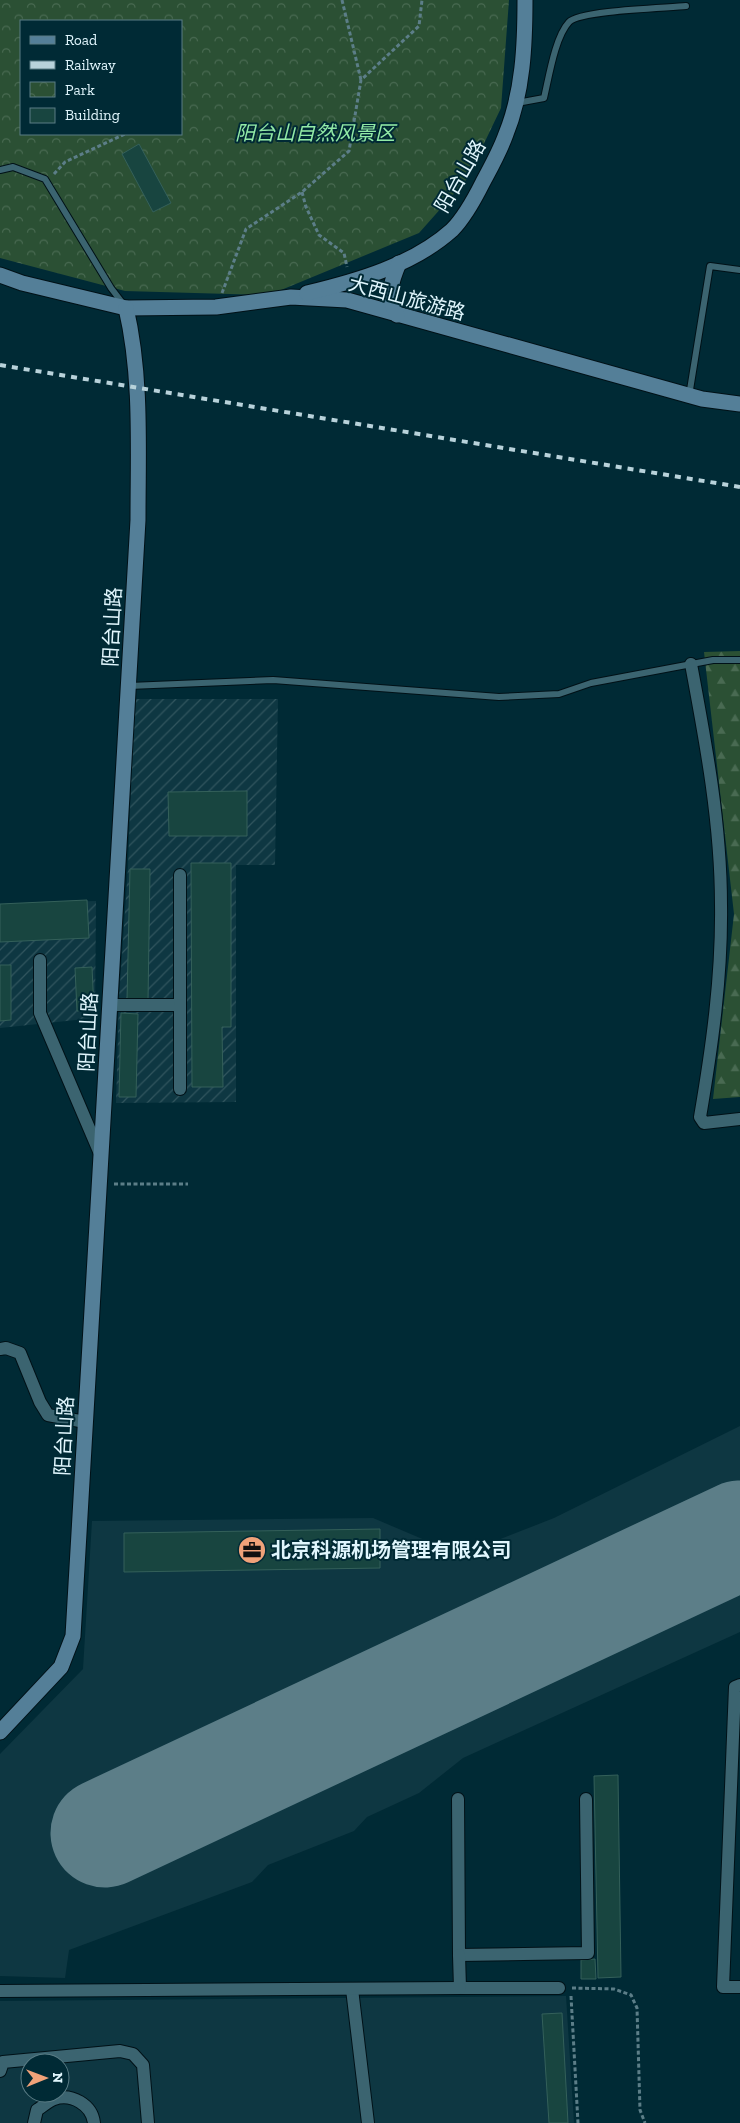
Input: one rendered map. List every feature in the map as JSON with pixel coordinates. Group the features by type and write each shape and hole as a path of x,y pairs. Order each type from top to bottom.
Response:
{"street":[{"name":"阳台山路","path":"291,297 350,282 399,263 426,248 453,229 474,200 502,143 516,103 525,40 525,0"},
{"path":"397,315 390,297 393,277 399,263"},
{"name":"大西山旅游路","path":"0,276 126,308 216,307 291,297 347,300 702,400 740,404"},
{"name":"阳台山路","path":"0,1732 62,1667 73,1636 129,686 138,492 138,409 133,336 126,308"},
{"path":"691,664 715,798 721,905 714,1030 700,1117 704,1123 740,1120"},
{"path":"180,875 180,1089"},
{"path":"40,960 40,1013 100,1156"},
{"path":"109,1005 180,1004"},
{"path":"0,1349 6,1348 20,1353 40,1402 48,1415 85,1422"},
{"path":"740,1685 735,1687 723,1988 740,1987"},
{"path":"458,1799 460,1988"},
{"path":"459,1955 588,1953 586,1799"},
{"path":"0,1991 565,1988"},
{"path":"352,1989 368,2123"},
{"path":"1,2065 120,2051 132,2054 143,2065 148,2123"},
{"path":"34,2123 37,2110 54,2099 70,2098 84,2103 93,2116 94,2123"}],"lane":[{"path":"516,103 544,98 556,48 570,21 583,15 686,6"},
{"path":"0,170 13,167 45,179 111,288 126,308"},
{"path":"689,396 710,266 740,270"},
{"path":"129,686 274,680 499,697 559,694 591,683 691,664 713,660 740,660"}],"path":[{"path":"216,307 246,229 302,192 349,151 361,80 342,0"},
{"path":"361,80 419,26 422,0"},
{"path":"46,182 65,162 123,135"},
{"path":"302,192 306,207 319,235 344,253 350,282"},
{"path":"99,1184 188,1184"},
{"path":"578,2123 565,1988 614,1988 631,1995 637,2008 640,2110 645,2123"}],"shaded area":[{"path":"134,699 278,699 275,865 236,865 236,1102 116,1103 119,999 128,867"},
{"path":"96,901 95,1018 0,1028 0,904"},
{"path":"740,1426 740,1632 463,1758 419,1793 367,1817 354,1831 268,1865 252,1882 69,1950 65,1978 0,1976 0,1754 83,1669 92,1521 373,1518 460,1555 554,1518"},
{"path":"566,1996 574,2123 0,2123 0,2001"}],"green space":[{"name":"阳台山自然风景区","path":"0,0 509,0 501,108 467,179 419,233 269,295 125,291 0,258"},
{"path":"740,651 740,1097 713,1099 734,914 704,652"}],"building":[{"path":"139,144 171,203 153,212 122,154"},
{"path":"247,791 247,836 169,836 168,792"},
{"path":"191,863 231,863 231,1027 222,1027 223,1087 192,1087"},
{"path":"130,869 150,869 148,1001 127,1000"},
{"path":"87,900 89,938 0,942 0,904"},
{"path":"0,965 11,965 11,1020 0,1021"},
{"path":"92,967 94,1010 77,1011 75,968"},
{"path":"121,1013 138,1014 136,1097 119,1097"},
{"name":"北京科源机场管理有限公司","path":"380,1529 380,1568 124,1572 124,1533"},
{"path":"618,1775 621,1977 598,1978 594,1776"},
{"path":"595,1959 596,1979 581,1979 581,1960"},
{"path":"562,2013 568,2123 549,2123 542,2014"}],"runway":[{"path":"105,1833 740,1535"}],"railway":[{"path":"0,365 740,487"}],"place":[{"name":"北京科源机场管理有限公司","path":"252,1550"}]}
